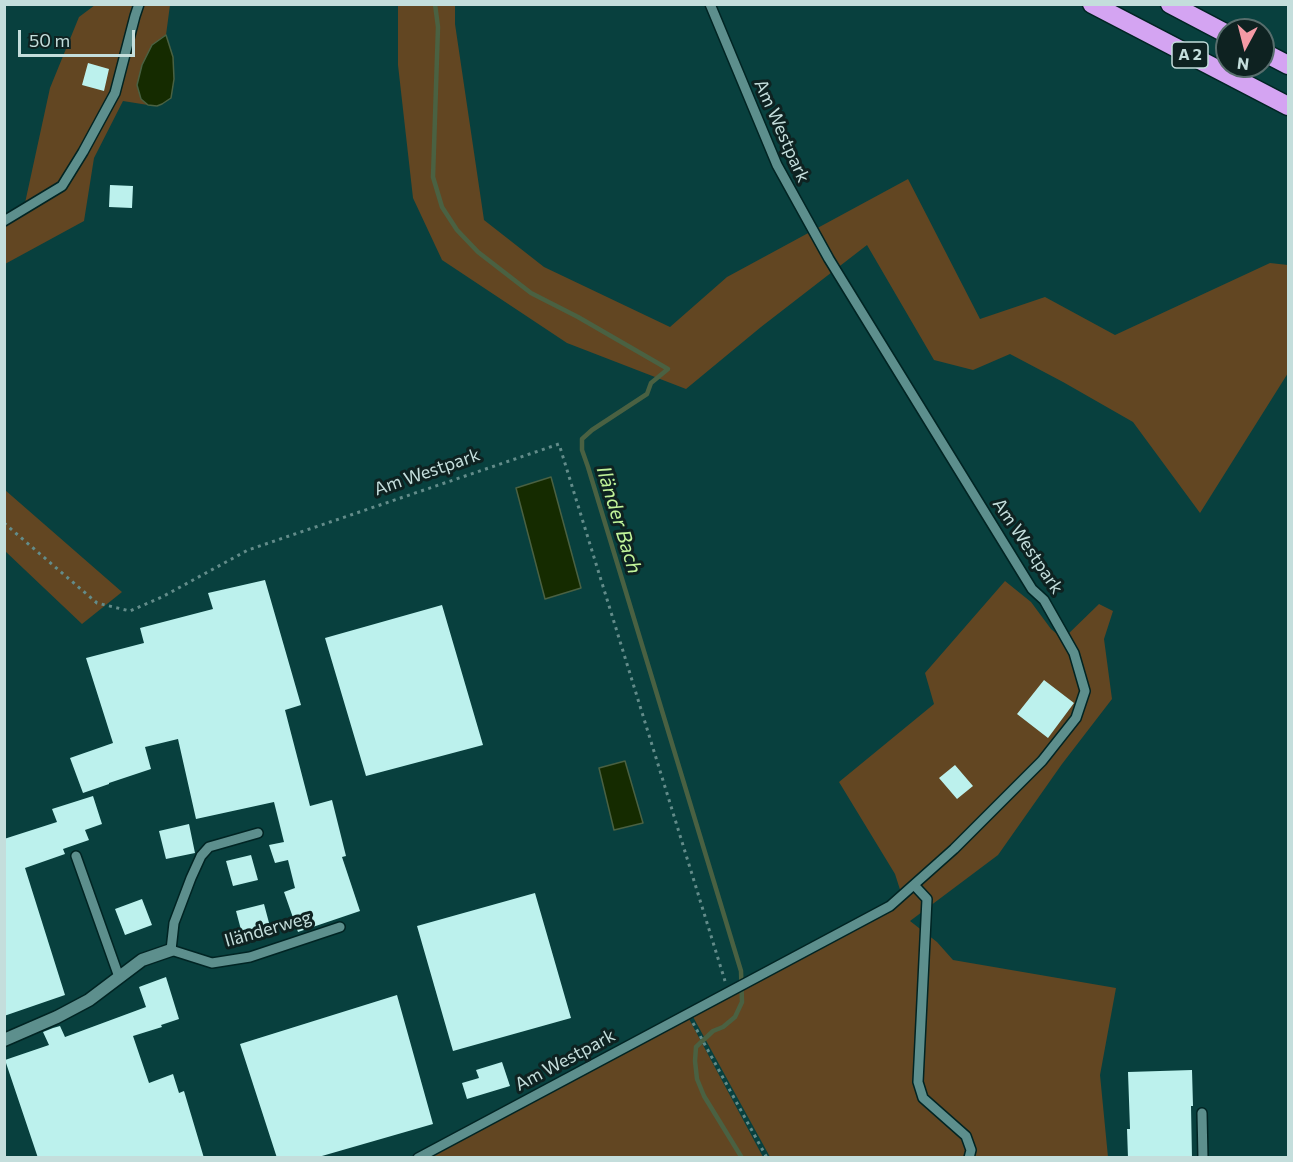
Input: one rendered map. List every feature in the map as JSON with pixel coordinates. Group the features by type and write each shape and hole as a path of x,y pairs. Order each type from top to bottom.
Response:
{"highway":[{"name":"A 2","path":"1092,4 1288,106"},
{"name":"A 2","path":"1170,4 1215,28"}],"street":[{"path":"4,1040 89,1000 142,960 171,950"}],"lane":[{"path":"4,221 62,186 115,93 139,4"},
{"name":"Am Westpark","path":"417,1158 890,906 954,849 1042,761 1076,718 1084,691 1074,653 1044,600 1032,589 829,259 777,165 710,4"},
{"path":"171,950 174,923 201,856 209,847 258,833"},
{"path":"76,856 119,978"},
{"path":"914,885 927,899 918,1082 923,1098 966,1136 970,1150 969,1158"},
{"name":"Iländerweg","path":"171,950 212,963 250,957 340,927"},
{"path":"1202,1113 1203,1158"}],"path":[{"name":"Am Westpark","path":"4,523 97,603 130,611 162,597 248,550 559,444 730,990"},
{"path":"688,1013 767,1158"}],"shaded area":[{"path":"95,5 170,5 166,35 161,38 141,99 148,105 123,101 94,158 84,221 5,264 4,215 25,203 50,88 79,17"},
{"path":"398,5 455,5 455,24 484,220 544,267 670,327 727,277 908,179 980,319 1045,297 1115,335 1270,263 1288,265 1288,373 1200,513 1133,422 1010,354 973,370 934,360 867,245 761,327 686,389 567,343 442,260 413,198 398,65"},
{"path":"166,35 173,57 174,79 171,98 157,106 148,105 141,99 137,85 142,65 152,45"},
{"path":"551,477 581,588 545,599 516,488"},
{"path":"4,490 122,592 82,624 5,551"},
{"path":"1005,581 1031,602 1051,629 1063,639 1099,604 1113,611 1104,639 1112,699 1062,764 998,855 910,921 937,942 953,960 1116,988 1100,1075 1108,1157 770,1157 692,1015 901,896 904,902 895,874 839,782 934,704 925,673"},
{"path":"625,761 643,823 614,830 599,768"},
{"path":"688,1017 763,1157 422,1158"}],"building":[{"path":"88,63 109,69 104,91 82,85"},
{"path":"110,185 133,186 132,208 109,207"},
{"path":"265,580 301,705 285,710 310,806 332,800 346,856 342,857 360,911 298,932 284,892 295,888 288,860 275,863 269,845 284,842 274,802 196,819 178,739 145,747 151,769 83,793 70,758 113,743 86,658 144,643 140,628 213,609 208,593"},
{"path":"442,605 483,745 366,776 325,638"},
{"path":"1044,680 1074,703 1048,738 1017,714"},
{"path":"955,765 973,786 957,799 939,778"},
{"path":"93,796 102,824 85,830 89,840 63,849 65,854 25,868 65,995 4,1016 4,839 57,822 52,809"},
{"path":"189,824 195,853 166,859 159,831"},
{"path":"251,855 258,880 233,886 226,861"},
{"path":"535,893 571,1018 453,1051 417,926"},
{"path":"142,899 152,925 125,935 115,909"},
{"path":"264,904 272,934 244,941 236,911"},
{"path":"166,977 179,1019 133,1036 149,1083 173,1074 179,1093 184,1091 204,1158 38,1158 5,1060 49,1045 43,1032 53,1028 60,1026 65,1037 146,1007 139,987"},
{"path":"397,995 433,1124 315,1158 277,1158 240,1044"},
{"path":"502,1062 510,1086 467,1099 462,1083 479,1078 476,1070"},
{"path":"1192,1070 1192,1158 1128,1158 1127,1129 1130,1129 1128,1072"}],"waterway":[{"name":"Iländer Bach","path":"435,4 438,27 433,177 442,207 457,230 478,252 531,293 578,317 668,369 651,383 647,394 582,439 582,450 741,971 742,1002 735,1017 723,1027 713,1031 696,1047 695,1061 697,1079 704,1096 742,1158"}]}
